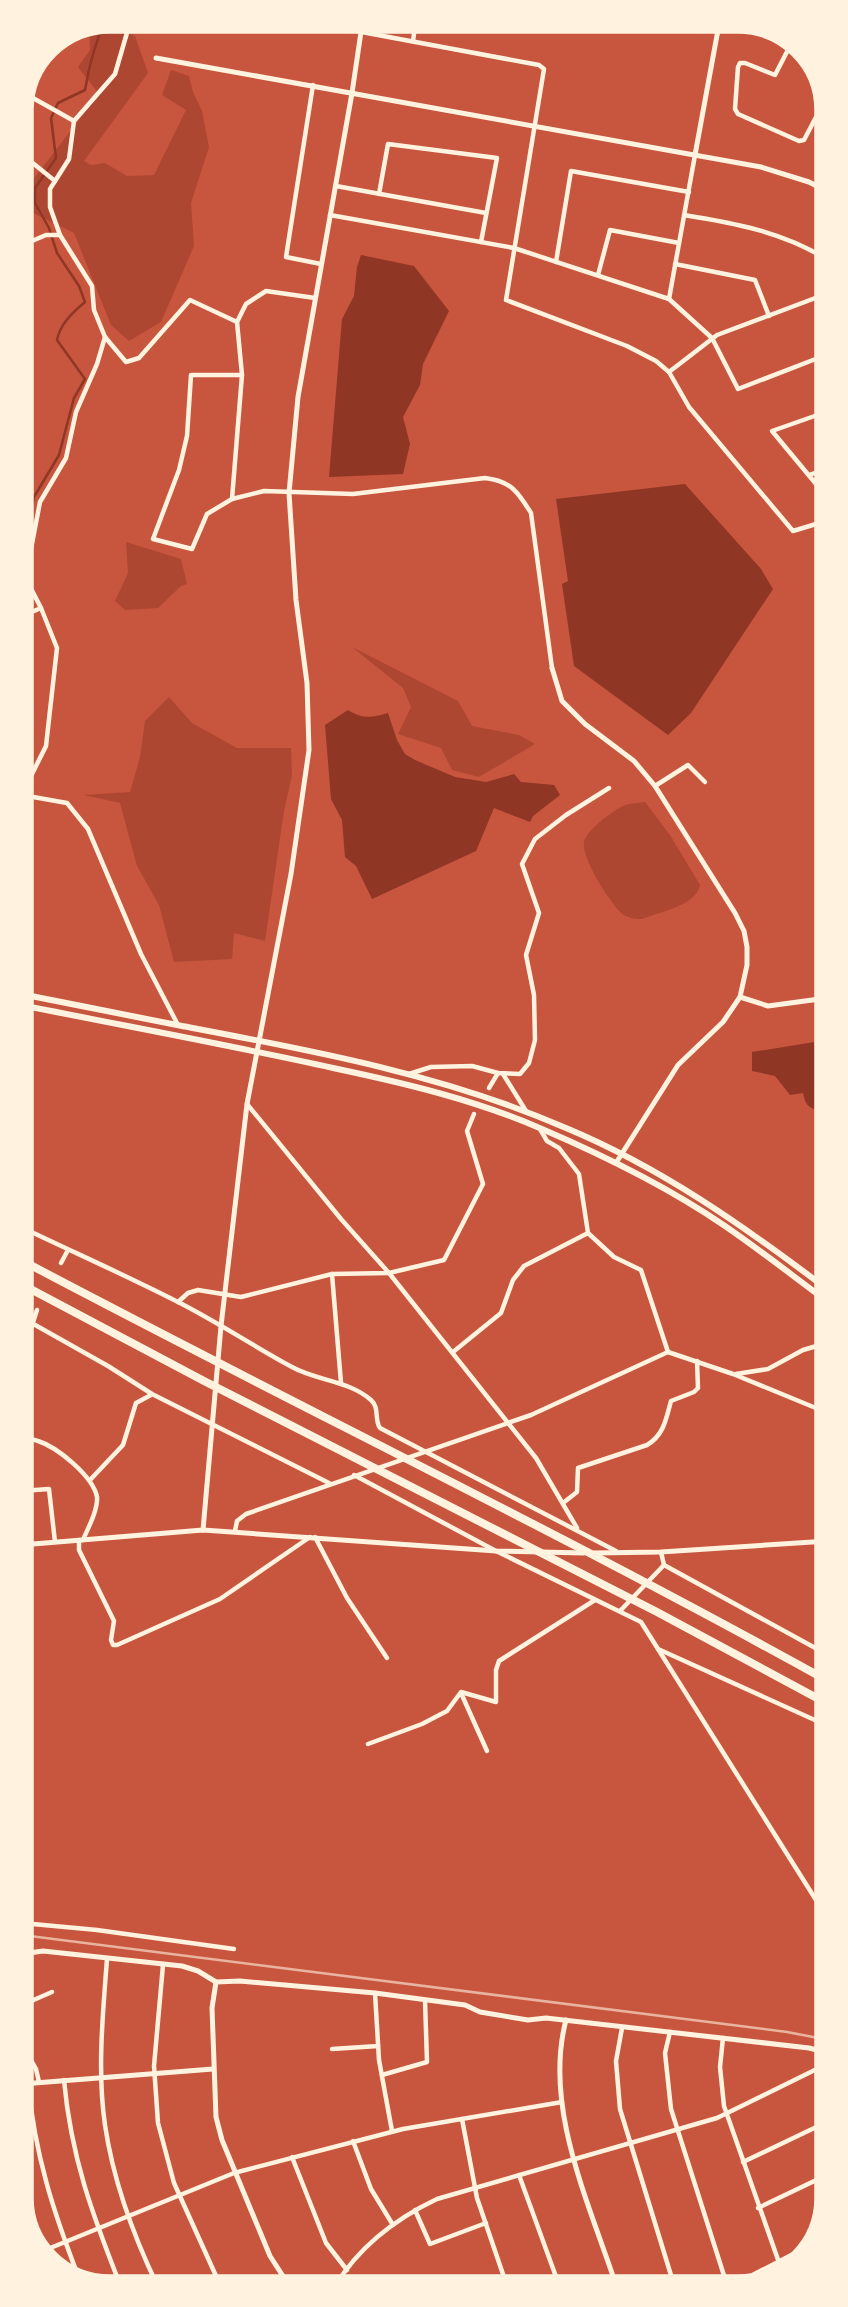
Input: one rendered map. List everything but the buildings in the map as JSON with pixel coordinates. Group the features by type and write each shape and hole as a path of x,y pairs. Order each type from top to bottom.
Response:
{"highway":[{"path":"32,1266 205,1358 668,1593 816,1674"},
{"path":"32,1290 227,1393 657,1612 816,1698"}],"main road":[{"path":"32,996 260,1040 409,1074 477,1093 620,1153 698,1196 816,1281"},
{"path":"32,1007 258,1051 403,1083 540,1127 616,1163 723,1225 816,1293"}],"street":[{"path":"127,32 115,74 74,121 68,159 50,189 50,206 60,235 92,286 94,310 105,337 126,362 139,358 190,300 237,322"},
{"path":"204,1530 224,1294 247,1104 291,874 305,777 309,713 296,600 289,493 298,397 361,32 539,65 544,69 506,300 643,353 669,372 689,407 793,531 816,524"},
{"path":"413,41 414,32"},
{"path":"669,299 718,32"},
{"path":"788,50 775,75 740,63 736,109 738,114 799,141 804,140 816,117"},
{"path":"156,58 761,167 816,186"},
{"path":"313,85 286,257 321,264"},
{"path":"33,98 74,121"},
{"path":"379,194 388,144 497,158 481,242"},
{"path":"32,162 55,180"},
{"path":"556,262 571,171 689,192"},
{"path":"336,186 486,214"},
{"path":"330,215 514,248 669,299 712,338 738,389 816,359"},
{"path":"684,215 732,223 784,237 816,253"},
{"path":"598,275 610,230 679,243"},
{"path":"32,241 46,235 60,235"},
{"path":"675,264 755,280 769,316"},
{"path":"232,499 242,375 237,322 246,304 266,291 315,298"},
{"path":"669,372 712,338 816,299"},
{"path":"32,543 40,502 66,458 76,412 105,337"},
{"path":"242,375 191,375 187,436 178,470 153,539 192,549 207,514 232,499 264,491 353,494 485,478 508,484 531,513 552,668 562,701 585,724 634,761 655,786 744,931 747,965 740,997 723,1022 678,1065 616,1163"},
{"path":"816,416 772,431 816,484"},
{"path":"809,475 816,473"},
{"path":"32,590 57,648 46,746 32,774"},
{"path":"32,612 41,608"},
{"path":"655,786 688,765 705,782"},
{"path":"409,1074 431,1067 472,1066 500,1073 520,1074 524,1071 532,1057 535,1040 534,995 526,955 539,913 522,864 535,839 566,815 609,788"},
{"path":"32,798 67,803 88,828 141,954 178,1025"},
{"path":"740,997 768,1006 816,999"},
{"path":"489,1088 500,1073"},
{"path":"500,1073 527,1112"},
{"path":"247,1104 389,1273 536,1458 577,1529"},
{"path":"178,1301 188,1293 198,1290 241,1297 332,1274 389,1273 444,1260 483,1184 467,1131 474,1114"},
{"path":"540,1127 547,1141 559,1148 579,1174 588,1233 614,1257 641,1270 668,1352"},
{"path":"32,1232 178,1301 296,1369 341,1383 372,1401 376,1407 377,1426 380,1429 577,1529 620,1554"},
{"path":"453,1352 501,1313 513,1280 524,1266 588,1233"},
{"path":"61,1263 68,1250"},
{"path":"332,1274 341,1383"},
{"path":"37,1310 32,1324 213,1427 330,1483"},
{"path":"733,1374 768,1369 803,1350 816,1346"},
{"path":"235,1531 237,1521 246,1514 555,1406 668,1352 733,1374 816,1408"},
{"path":"563,1503 578,1492 578,1468 656,1440 663,1430 671,1401 698,1388 698,1361"},
{"path":"90,1480 123,1445 136,1403 152,1394"},
{"path":"32,1441 45,1444 90,1480 97,1503 79,1550 114,1621 111,1640 114,1645 220,1599 313,1537"},
{"path":"354,1475 496,1551 641,1622 816,1900"},
{"path":"32,1490 49,1489 55,1542"},
{"path":"32,1544 204,1530 496,1551 620,1554 816,1542"},
{"path":"313,1537 346,1598 387,1658"},
{"path":"661,1552 664,1565 816,1648"},
{"path":"620,1611 664,1565"},
{"path":"461,1692 496,1702 496,1670 499,1661 595,1599"},
{"path":"657,1649 816,1721"},
{"path":"368,1744 447,1712 461,1692"},
{"path":"461,1692 487,1751"},
{"path":"32,1924 234,1949"},
{"path":"32,1953 43,1951 198,1970 216,1982 240,1981 375,1993 465,2005 480,2012 528,2020 566,2020 816,2050"},
{"path":"107,1959 102,2029 105,2123 111,2158 153,2275"},
{"path":"163,1965 154,2072 158,2123 165,2155 216,2275"},
{"path":"216,1982 212,2008 216,2117 234,2173 270,2256 281,2275"},
{"path":"32,2001 51,1992"},
{"path":"375,1993 378,2046 392,2131"},
{"path":"382,2076 427,2062 425,2000"},
{"path":"566,2020 559,2070 565,2125 614,2276"},
{"path":"622,2028 616,2061 618,2094 630,2144 671,2276"},
{"path":"670,2032 665,2053 667,2082 677,2130 724,2276"},
{"path":"723,2037 720,2084 727,2114 778,2262"},
{"path":"332,2049 378,2046"},
{"path":"32,2062 39,2082"},
{"path":"32,2083 213,2069"},
{"path":"343,2275 364,2250 393,2225 438,2199 727,2114 816,2070"},
{"path":"64,2080 71,2141 80,2178 116,2275"},
{"path":"50,2248 234,2173 392,2131 562,2102"},
{"path":"462,2119 475,2187 504,2276"},
{"path":"32,2127 49,2196 75,2267"},
{"path":"743,2162 816,2127"},
{"path":"353,2141 371,2189 393,2225"},
{"path":"292,2157 318,2228 347,2270"},
{"path":"519,2175 555,2276"},
{"path":"758,2208 816,2180"},
{"path":"415,2210 430,2244 486,2223"},
{"path":"756,2273 791,2255"}],"shaded area":[{"path":"126,32 135,36 148,73 84,161 91,165 105,163 127,176 154,175 186,110 162,95 171,70 189,76 202,111 209,147 191,203 194,246 161,322 129,341 111,325 74,233 32,212 32,181 99,94 78,67 90,50 89,35"},
{"path":"361,255 414,266 449,311 423,364 420,385 403,417 410,444 403,474 329,477 342,319 354,296"},
{"path":"685,484 761,569 773,589 691,713 668,735 574,666 562,584 568,581 556,499"},
{"path":"126,542 181,559 187,584 181,586 158,608 125,610 115,601 128,573"},
{"path":"352,647 458,701 472,726 519,735 535,744 479,777 452,770 441,748 398,734 411,707 403,688"},
{"path":"169,697 192,723 237,748 291,748 292,775 284,811 265,941 234,933 232,959 174,962 159,905 137,866 120,803 84,795 130,792 140,757 145,721"},
{"path":"348,710 367,717 388,713 405,754 455,777 486,782 514,774 521,782 554,785 560,795 533,816 530,822 494,808 476,851 372,899 356,866 345,857 342,820 331,799 325,725"},
{"path":"645,802 670,835 700,885 692,898 684,903 639,919 623,915 610,900 591,869 584,842 595,827 613,812 625,805"},
{"path":"816,1042 816,1110 809,1107 803,1093 790,1095 775,1076 752,1071 752,1052"}],"waterway":[{"path":"32,507 34,497 59,455 74,398 85,379 57,340 64,324 85,302 79,286 57,253 49,228 35,203 35,188 56,158 51,118 58,103 85,90 100,33"}],"railway":[{"path":"32,1936 816,2038"}]}
